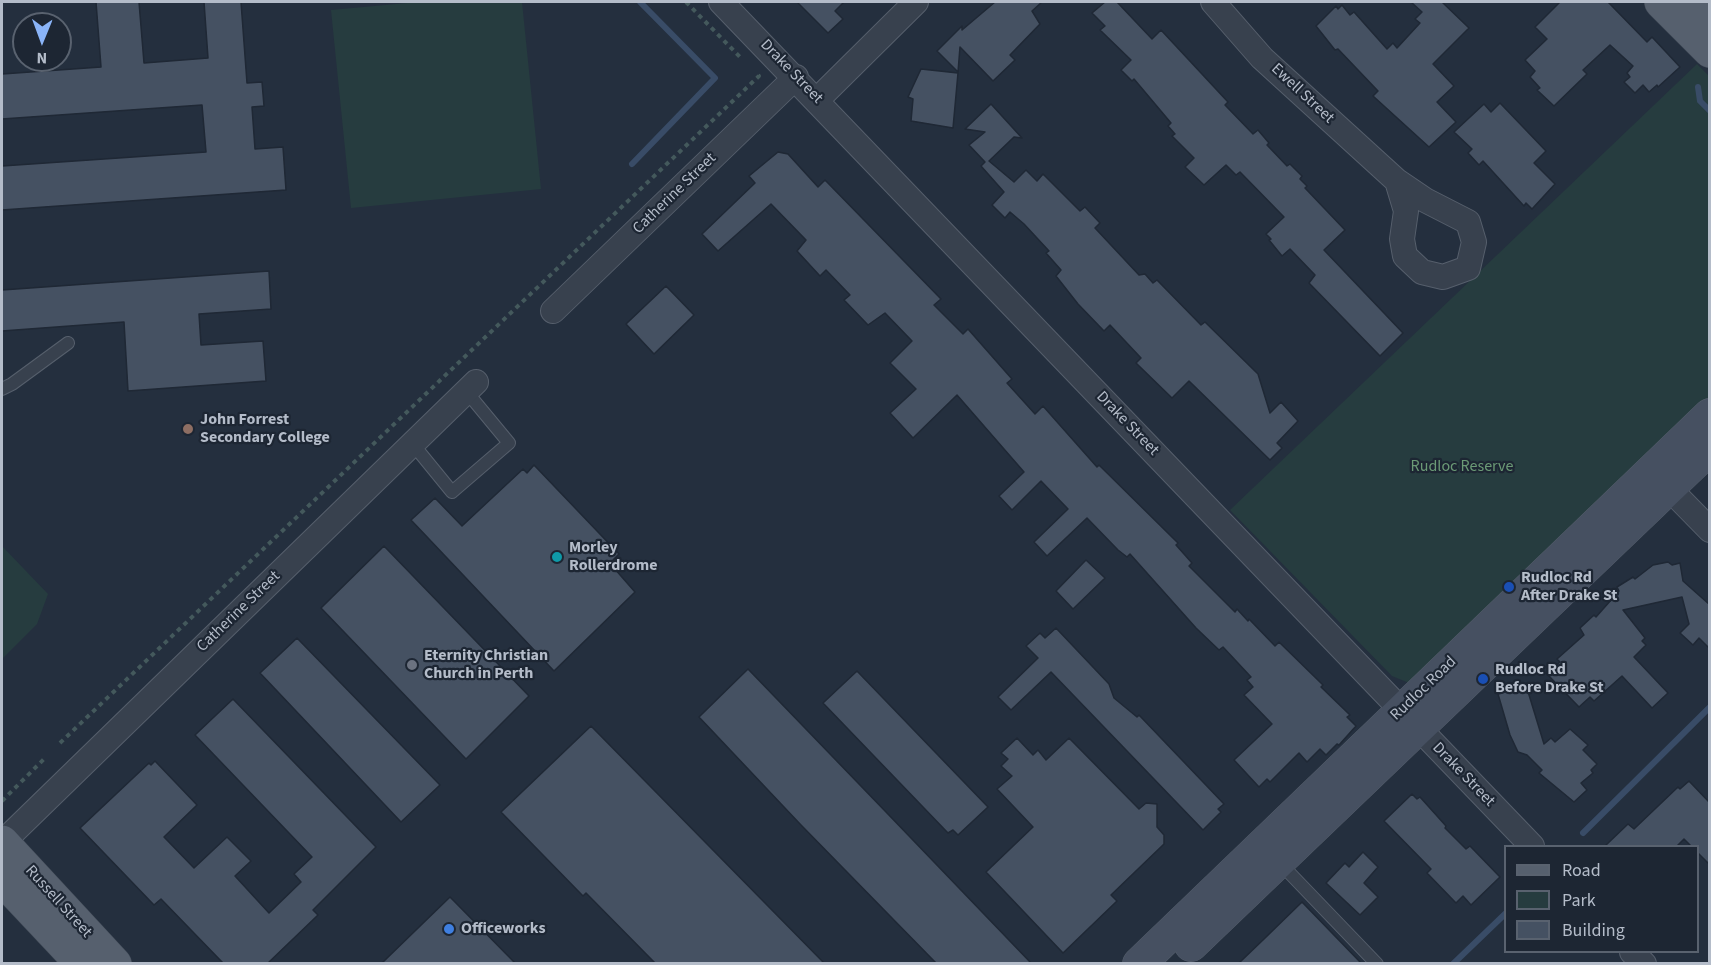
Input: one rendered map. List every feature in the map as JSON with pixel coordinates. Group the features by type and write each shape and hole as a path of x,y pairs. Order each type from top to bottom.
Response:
{"main road":[{"path":"1661,2 1710,51"},
{"path":"1702,2 1710,9"},
{"name":"Rudloc Road","path":"1138,963 1409,720 1660,480 1710,415"},
{"name":"Rudloc Road","path":"1660,480 1710,448"},
{"name":"Rudloc Road","path":"1171,963 1278,861 1409,720"},
{"name":"Russell Street","path":"2,842 115,963"},
{"name":"Russell Street","path":"2,879 82,963"}],"street":[{"name":"Drake Street","path":"721,2 818,99 1409,720 1531,845"},
{"path":"818,99 916,2"},
{"name":"Ewell Street","path":"1213,2 1262,58 1397,181"},
{"name":"Catherine Street","path":"553,311 796,77"},
{"name":"Catherine Street","path":"2,842 471,386"},
{"path":"1660,480 1710,530"}],"lane":[{"path":"2,389 68,343"},
{"path":"412,444 452,492 509,443 471,386"},
{"path":"1278,861 1377,963"}],"path":[{"path":"686,2 743,59"},
{"path":"60,743 759,76 751,68"},
{"path":"2,801 44,759"}],"green space":[{"path":"418,2 522,2 541,189 351,208 331,10"},
{"name":"Rudloc Reserve","path":"1697,64 1709,76 1709,407 1414,685 1392,676 1230,510"},
{"path":"2,546 48,594 37,624 2,659"}],"building":[{"path":"96,2 139,2 144,63 208,58 204,2 241,2 247,83 262,82 264,106 252,107 255,149 283,147 286,190 2,210 2,166 206,152 202,105 2,119 2,74 72,72 72,69 101,67"},
{"path":"797,2 844,2 835,11 843,19 828,33"},
{"path":"995,2 1042,2 1032,11 1040,24 1010,55 1015,60 993,81 960,47 958,72 937,51 962,26 962,30"},
{"path":"1105,2 1117,2 1152,39 1161,30 1228,102 1225,105 1253,134 1258,130 1269,143 1267,145 1287,166 1290,164 1302,176 1300,179 1307,186 1305,188 1345,230 1324,250 1403,333 1380,356 1309,283 1315,275 1290,249 1282,256 1269,240 1271,239 1266,234 1284,217 1240,172 1236,175 1226,165 1204,185 1185,167 1194,158 1172,136 1175,134 1168,126 1171,123 1134,79 1132,81 1121,70 1131,60 1100,30 1105,26 1092,13"},
{"path":"1411,2 1442,2 1469,28 1433,64 1454,86 1437,102 1456,122 1429,147 1373,96 1378,91 1338,49 1335,50 1316,26 1336,6 1338,9 1342,5 1350,15 1354,12 1387,49 1393,43 1397,48 1420,23 1415,19 1422,12"},
{"path":"1560,2 1608,2 1647,42 1652,37 1680,67 1658,87 1657,85 1649,92 1643,85 1635,93 1624,82 1630,77 1627,73 1633,66 1610,45 1583,70 1587,74 1554,106 1537,90 1540,88 1530,77 1535,71 1525,60 1547,39 1535,27"},
{"path":"921,69 958,73 953,128 911,121 913,99 908,97"},
{"path":"1500,103 1546,151 1534,163 1555,184 1532,209 1526,203 1524,206 1483,161 1479,165 1468,153 1472,149 1454,132 1484,104 1491,112"},
{"path":"991,104 1022,138 1014,137 989,161 1014,182 1026,170 1037,181 1043,174 1080,211 1085,207 1100,223 1095,228 1139,275 1145,274 1153,283 1157,280 1201,325 1205,322 1258,374 1270,413 1281,402 1298,421 1277,443 1282,448 1270,460 1189,381 1172,398 1136,363 1141,358 1110,325 1104,331 1078,304 1056,276 1061,270 1046,253 1049,251 1024,224 1010,212 1005,218 992,205 1004,192 981,166 985,162 969,145 985,132 965,129"},
{"path":"778,152 788,154 818,187 825,180 941,299 934,305 963,334 968,329 1012,379 1007,383 1035,414 1043,406 1097,467 1099,465 1178,543 1176,545 1192,563 1189,566 1235,612 1237,609 1248,621 1249,619 1275,646 1279,642 1323,685 1321,687 1350,715 1347,717 1356,726 1339,745 1337,744 1326,755 1320,749 1307,762 1299,753 1270,782 1267,779 1259,787 1234,760 1272,724 1244,695 1253,687 1247,680 1251,677 1223,647 1219,650 1196,628 1130,554 1127,557 1118,550 1087,518 1047,556 1034,542 1068,509 1041,481 1012,510 999,496 1024,472 957,395 913,438 890,413 916,389 890,363 912,341 885,313 868,325 844,300 850,295 826,270 820,276 797,251 806,240 771,204 718,251 702,234 755,183 749,176"},
{"path":"269,271 271,309 199,314 201,345 263,341 266,381 128,391 124,322 2,331 2,290"},
{"path":"666,286 694,315 654,354 626,324"},
{"name":"Morley Rollerdrome","path":"534,465 619,554 613,560 617,565 614,568 635,592 554,671 411,520 435,498 462,526 523,469 527,473"},
{"path":"384,546 529,696 466,759 321,608"},
{"path":"1086,560 1105,578 1073,609 1056,591"},
{"path":"1668,562 1672,565 1680,563 1683,581 1710,605 1710,649 1699,638 1693,645 1680,633 1689,624 1682,597 1623,610 1645,638 1642,641 1646,645 1634,657 1668,693 1652,708 1622,676 1594,701 1590,697 1579,707 1547,674 1560,662 1557,659 1584,635 1580,628 1594,615 1596,617 1619,591 1617,587 1633,577 1635,579 1653,565"},
{"path":"1056,628 1109,684 1114,698 1137,717 1139,715 1224,804 1218,809 1221,812 1203,830 1051,672 1011,710 998,697 1038,658 1026,646 1040,633 1045,638"},
{"path":"297,638 440,785 401,822 260,673"},
{"path":"748,669 1031,963 936,963 801,825 699,717"},
{"path":"857,671 988,807 958,835 953,830 948,833 823,703"},
{"path":"1526,685 1544,744 1551,738 1555,742 1570,729 1588,745 1583,750 1597,764 1591,770 1593,773 1581,783 1587,790 1574,802 1539,773 1542,770 1527,755 1518,752 1510,735 1498,694"},
{"path":"233,699 376,847 313,910 318,915 268,963 223,963 161,899 154,905 80,828 149,763 151,765 155,761 197,805 164,837 194,868 227,837 251,861 235,876 269,913 301,882 294,874 312,857 195,735"},
{"path":"591,726 824,963 655,963 586,893 583,896 501,812"},
{"path":"1017,738 1033,755 1038,750 1046,760 1069,738 1139,809 1146,803 1157,804 1157,827 1164,835 1164,844 1111,895 1117,901 1063,953 986,872 1033,827 997,789 1012,776 1001,766 1008,759 1001,753"},
{"path":"1689,781 1709,802 1710,865 1699,854 1699,845 1690,845 1684,839 1678,845 1606,845 1628,824 1634,829 1678,787 1680,789"},
{"path":"1412,794 1417,799 1420,797 1446,826 1445,828 1466,849 1470,846 1500,877 1471,905 1463,896 1456,903 1427,873 1431,869 1384,821"},
{"path":"1363,852 1378,867 1364,883 1378,897 1360,915 1326,883 1345,863 1349,867"},
{"name":"Officeworks","path":"450,897 515,963 382,963"},
{"path":"1302,902 1361,963 1239,963 1263,940"}],"waterway":[{"path":"632,164 715,78 640,2"},
{"path":"1698,87 1700,101 1710,111"},
{"path":"1583,833 1710,707"},
{"path":"1453,964 1504,915"}],"place":[{"name":"John Forrest Secondary College","path":"188,429"},
{"name":"Morley Rollerdrome","path":"557,557"},
{"name":"Rudloc Rd After Drake St","path":"1509,587"},
{"name":"Eternity Christian Church in Perth","path":"412,665"},
{"name":"Rudloc Rd Before Drake St","path":"1483,679"},
{"name":"Officeworks","path":"449,929"}]}
